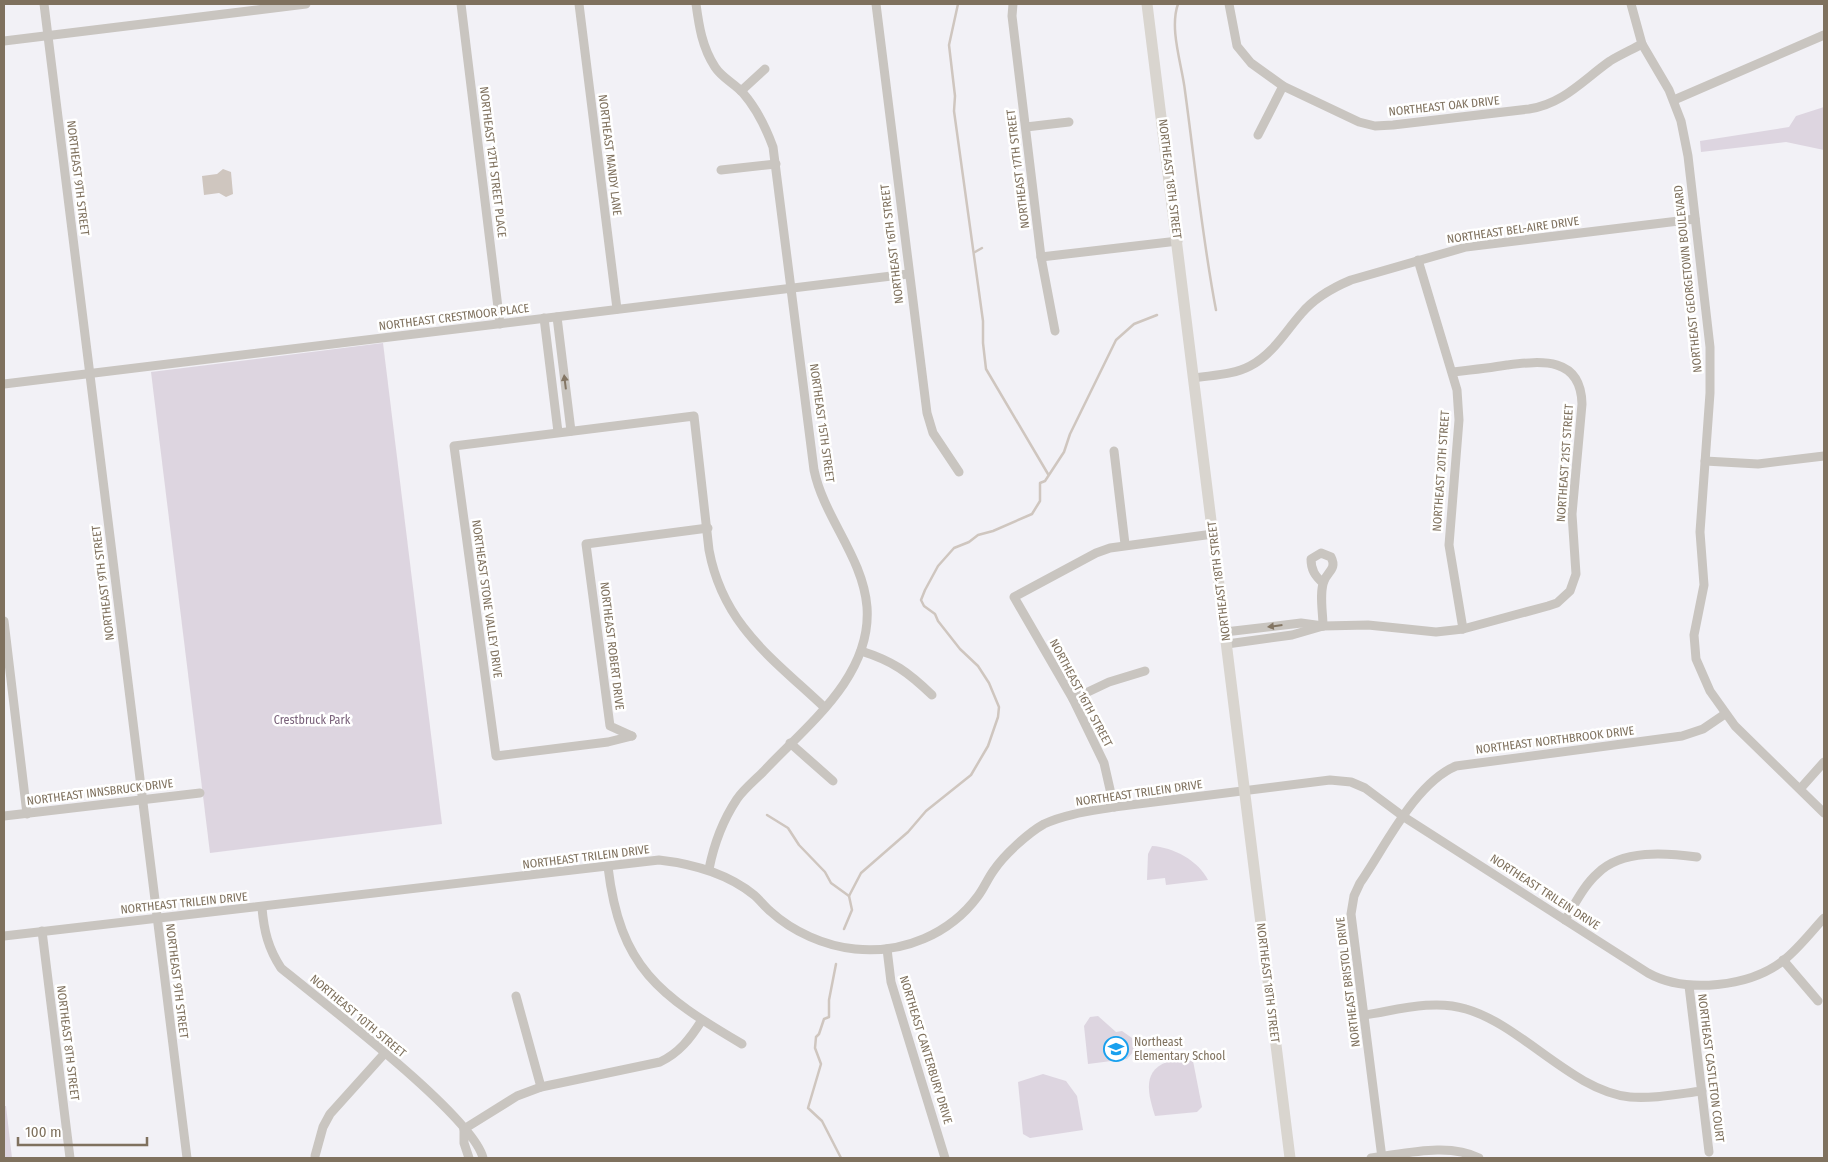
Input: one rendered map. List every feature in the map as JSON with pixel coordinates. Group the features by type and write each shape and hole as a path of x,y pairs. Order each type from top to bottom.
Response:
{"main road":[{"name":"NORTHEAST 18TH STREET","path":"1147,4 1178,241 1290,1158"}],"street":[{"name":"NORTHEAST 9TH STREET","path":"44,4 187,1158"},
{"path":"4,41 306,4"},
{"name":"NORTHEAST 12TH STREET PLACE","path":"461,4 500,324"},
{"name":"NORTHEAST MANDY LANE","path":"579,4 617,309"},
{"name":"NORTHEAST 15TH STREET","path":"696,4 705,48 721,74 741,91 765,125 773,147 816,480 826,506 854,560 865,594 867,624 861,651 846,682 737,800 724,821 709,869"},
{"name":"NORTHEAST 16TH STREET","path":"876,4 908,274 927,413 933,433 959,472"},
{"name":"NORTHEAST 17TH STREET","path":"1013,4 1012,16 1041,257 1055,331"},
{"name":"NORTHEAST OAK DRIVE","path":"1229,4 1234,39 1240,52 1251,63 1284,86 1331,110 1375,126 1427,122 1549,105 1567,95 1610,62 1642,44"},
{"name":"NORTHEAST GEORGETOWN BOULEVARD","path":"1630,4 1642,44 1674,100 1681,121 1688,156 1711,368 1700,532 1704,585 1695,623 1694,646 1701,673 1725,714 1754,746 1824,813"},
{"path":"1674,100 1824,35"},
{"path":"741,91 765,69"},
{"path":"1258,135 1284,86"},
{"path":"1026,128 1069,122"},
{"path":"721,170 776,164"},
{"name":"NORTHEAST BEL-AIRE DRIVE","path":"1194,378 1224,374 1249,366 1269,353 1302,312 1324,293 1351,280 1466,247 1695,219"},
{"path":"1041,257 1178,241"},
{"name":"NORTHEAST 20TH STREET","path":"1418,260 1457,390 1459,420 1449,545 1463,629"},
{"name":"NORTHEAST CRESTMOOR PLACE","path":"4,384 908,274"},
{"path":"558,317 571,430"},
{"path":"544,318 558,432 694,416 713,568 722,594 734,617 757,644 824,708"},
{"name":"NORTHEAST 21ST STREET","path":"1453,372 1550,362 1568,370 1579,386 1582,395 1572,514 1576,564 1574,583 1570,591 1557,603 1463,629"},
{"name":"NORTHEAST STONE VALLEY DRIVE","path":"558,432 454,446 496,756 608,742"},
{"path":"1114,451 1125,544 1213,534"},
{"path":"1705,461 1758,464 1824,456"},
{"name":"NORTHEAST ROBERT DRIVE","path":"608,742 632,736 610,726 586,544 708,528"},
{"name":"NORTHEAST 16TH STREET","path":"1114,806 1104,763 1073,700 1014,596 1096,553 1125,544"},
{"path":"1323,583 1324,626"},
{"path":"4,621 26,814"},
{"path":"1225,632 1302,623 1324,626 1368,625 1414,631 1463,629"},
{"path":"1227,644 1292,635 1324,626"},
{"path":"861,651 890,661 903,668 932,695"},
{"path":"1073,700 1109,682 1145,671"},
{"name":"NORTHEAST NORTHBROOK DRIVE","path":"1404,817 1430,782 1443,771 1456,766 1682,736 1703,729 1725,714"},
{"path":"608,742 610,726"},
{"path":"790,744 833,781"},
{"path":"1800,789 1824,762"},
{"name":"NORTHEAST TRILEIN DRIVE","path":"4,936 262,908 660,860 709,869 754,895 771,912 792,928 824,943 854,949 887,949 924,938 950,926 978,895 994,869 1012,850 1044,825 1079,813 1114,806 1330,780 1351,782 1365,788 1404,817 1659,980 1689,986 1741,980 1769,970 1784,960 1824,918"},
{"name":"NORTHEAST INNSBRUCK DRIVE","path":"4,816 200,793"},
{"name":"NORTHEAST BRISTOL DRIVE","path":"1382,1158 1351,914 1354,896 1360,884 1404,817"},
{"path":"1565,920 1592,879 1608,865 1631,857 1675,854 1697,857"},
{"path":"608,867 618,923 629,949 648,976 672,1000 742,1044"},
{"name":"NORTHEAST 10TH STREET","path":"262,908 266,938 271,953 281,968 445,1106 475,1142 483,1158"},
{"name":"NORTHEAST 8TH STREET","path":"42,931 70,1158"},
{"name":"NORTHEAST CANTERBURY DRIVE","path":"887,949 891,982 945,1158"},
{"path":"1784,960 1818,1001"},
{"name":"NORTHEAST CASTLETON COURT","path":"1689,986 1709,1152"},
{"path":"516,996 540,1087"},
{"path":"1364,1015 1437,1005 1466,1008 1493,1020 1587,1082 1614,1094 1642,1098 1702,1091"},
{"path":"468,1158 464,1143 464,1129 517,1096 540,1087 660,1062 675,1055 692,1036 702,1020"},
{"path":"315,1156 330,1114 384,1054"},
{"path":"1371,1158 1455,1150 1469,1153 1479,1158"}],"green space":[{"path":"1824,107 1824,150 1786,142 1701,152 1700,141 1789,127 1796,116"},
{"name":"Crestbruck Park","path":"383,343 442,824 210,853 151,372"},
{"path":"1152,846 1168,849 1184,856 1204,873 1208,880 1166,885 1165,878 1147,880 1148,854"},
{"path":"1098,1016 1116,1032 1122,1031 1132,1038 1134,1051 1127,1059 1088,1064 1084,1026 1090,1017"},
{"path":"1179,1059 1193,1061 1202,1107 1197,1112 1155,1116 1150,1096 1150,1079 1158,1066"},
{"path":"1043,1074 1066,1081 1077,1096 1083,1130 1030,1138 1023,1134 1018,1082"},
{"path":"4,1106 6,1106 12,1158 4,1158"}],"shaded area":[{"path":"223,169 231,172 233,194 226,197 219,193 204,195 202,176 217,174"}],"waterway":[{"path":"958,4 949,45 955,96 954,111 983,321 986,369 1048,474"},
{"path":"1178,4 1175,36 1185,91 1216,310"},
{"path":"975,252 982,248"},
{"path":"844,929 852,910 849,896 861,873 908,832 926,811 971,775 988,746 998,717 999,707 989,683 978,666 960,649 938,621 935,614 924,606 921,600 925,590 938,566 954,548 969,542 978,535 993,531 1032,514 1040,501 1040,483 1045,481 1064,452 1070,434 1116,340 1134,324 1157,315"},
{"path":"767,815 788,828 799,845 825,872 831,883 849,896"},
{"path":"836,964 829,1000 829,1017 824,1019 819,1034 816,1037 815,1048 821,1064 808,1108 822,1121 841,1158"}],"place":[{"name":"Northeast Elementary School","path":"1116,1049"}]}
